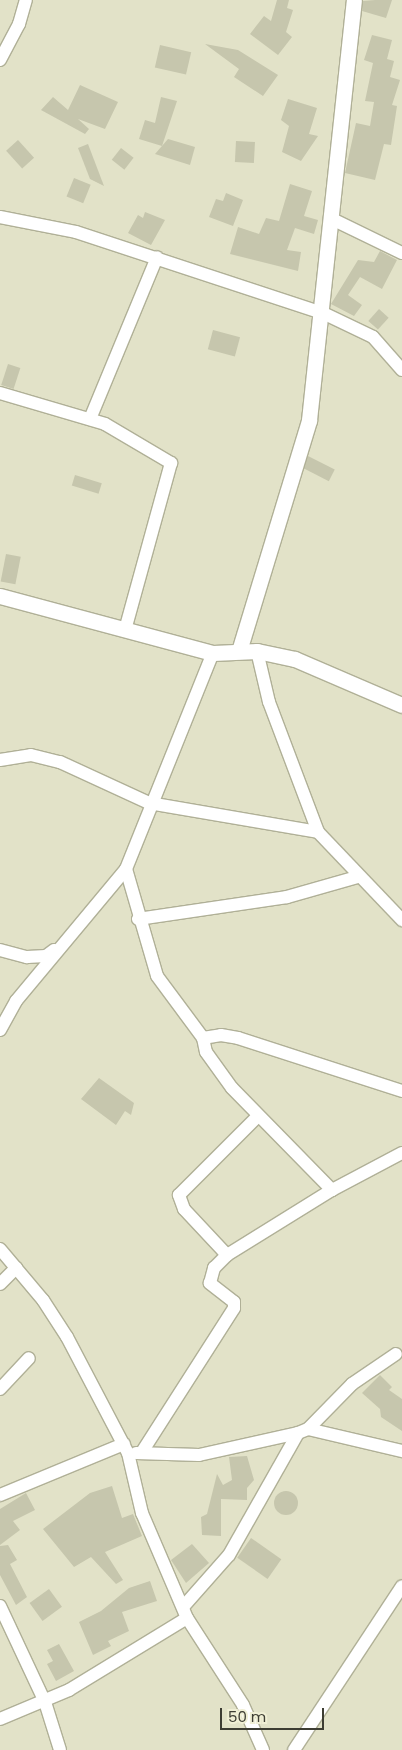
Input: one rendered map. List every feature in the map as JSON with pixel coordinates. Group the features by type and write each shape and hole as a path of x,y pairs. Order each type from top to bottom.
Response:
{"street":[{"path":"0,60 19,24 26,0"},
{"path":"239,651 309,420 323,313 354,0"},
{"path":"0,218 76,232 323,313 373,338 402,370"},
{"path":"332,218 402,253"},
{"path":"90,419 156,257"},
{"path":"0,393 90,419 124,432 172,464 125,630"},
{"path":"0,596 213,653 257,651 296,659 402,704"},
{"path":"257,651 269,702 318,832 357,877 402,920"},
{"path":"0,1030 16,1001 58,947 126,870 150,803 213,653"},
{"path":"0,760 31,755 60,762 150,803 318,832"},
{"path":"126,870 138,919 157,976 203,1038 206,1052 257,1117 332,1190"},
{"path":"138,919 287,897 357,877"},
{"path":"0,950 46,956 58,947"},
{"path":"203,1038 221,1034 238,1038 402,1091"},
{"path":"227,1255 184,1209 179,1195 257,1117"},
{"path":"142,1452 234,1308 234,1302 210,1283 214,1268 227,1255 332,1190 402,1153"},
{"path":"0,1249 67,1337 126,1449 142,1513 185,1612 243,1705 263,1750"},
{"path":"0,1284 16,1268"},
{"path":"0,1719 46,1702 185,1612 229,1555 303,1431 352,1384 396,1354"},
{"path":"0,1389 29,1358"},
{"path":"0,1495 126,1449 142,1452 199,1454 303,1431 402,1451"},
{"path":"294,1750 402,1586"},
{"path":"0,1606 46,1702 60,1750"}],"building":[{"path":"277,0 289,0 287,8 293,10 286,32 292,37 278,55 250,34 264,16 271,21"},
{"path":"392,0 386,18 362,11 363,1"},
{"path":"372,35 392,40 387,59 394,61 390,77 400,80 392,105 397,106 391,145 384,144 375,180 345,173 356,123 370,126 374,102 365,101 373,63 364,60"},
{"path":"205,44 238,50 278,75 263,96 234,77 239,69"},
{"path":"160,45 191,52 186,75 155,67"},
{"path":"80,85 118,102 105,129 78,119 89,129 85,134 41,110 53,97 68,110"},
{"path":"161,97 177,101 162,146 139,139 145,120 155,123"},
{"path":"288,99 317,108 309,134 318,136 301,161 282,152 289,126 281,120"},
{"path":"168,139 195,147 190,165 155,154"},
{"path":"18,140 34,158 22,169 6,151"},
{"path":"236,141 255,142 254,163 235,162"},
{"path":"88,144 104,186 90,179 78,148"},
{"path":"121,148 134,158 124,170 112,160"},
{"path":"74,178 91,185 83,203 67,197"},
{"path":"290,184 312,191 304,216 318,220 314,234 295,228 287,250 301,252 298,271 230,254 238,227 259,234 266,218 279,221"},
{"path":"226,193 243,200 233,226 209,217 216,199 223,201"},
{"path":"145,212 165,220 151,245 128,233 138,215 143,218"},
{"path":"380,251 397,260 382,289 360,277 348,295 362,305 354,316 331,304 358,260 374,262"},
{"path":"379,309 389,318 378,330 368,321"},
{"path":"213,330 240,337 235,357 208,349"},
{"path":"8,364 20,368 14,389 1,385"},
{"path":"308,456 335,470 329,481 302,468"},
{"path":"75,475 102,483 99,494 72,486"},
{"path":"6,554 21,557 15,584 1,581"},
{"path":"99,1078 134,1103 131,1115 125,1111 116,1125 81,1099"},
{"path":"380,1375 392,1387 389,1390 402,1399 402,1431 381,1417 380,1409 362,1393"},
{"path":"247,1456 254,1480 247,1488 247,1500 221,1499 221,1536 202,1535 201,1517 207,1514 217,1474 223,1485 232,1480 229,1457"},
{"path":"112,1486 122,1518 133,1514 142,1536 105,1552 123,1580 116,1584 91,1557 74,1567 43,1529 90,1493"},
{"path":"286,1491 295,1494 298,1503 295,1512 286,1515 277,1512 274,1503 277,1494"},
{"path":"26,1493 35,1510 13,1521 20,1530 0,1545 0,1509"},
{"path":"251,1538 281,1559 268,1579 237,1558"},
{"path":"192,1544 209,1563 186,1583 171,1560"},
{"path":"8,1545 17,1560 10,1564 27,1597 16,1605 0,1575 0,1546"},
{"path":"150,1581 157,1601 122,1612 129,1631 108,1641 111,1646 93,1655 79,1622 101,1611 129,1588"},
{"path":"49,1589 62,1607 43,1621 30,1603"},
{"path":"59,1644 74,1671 56,1681 47,1664 53,1661 47,1650"}]}
